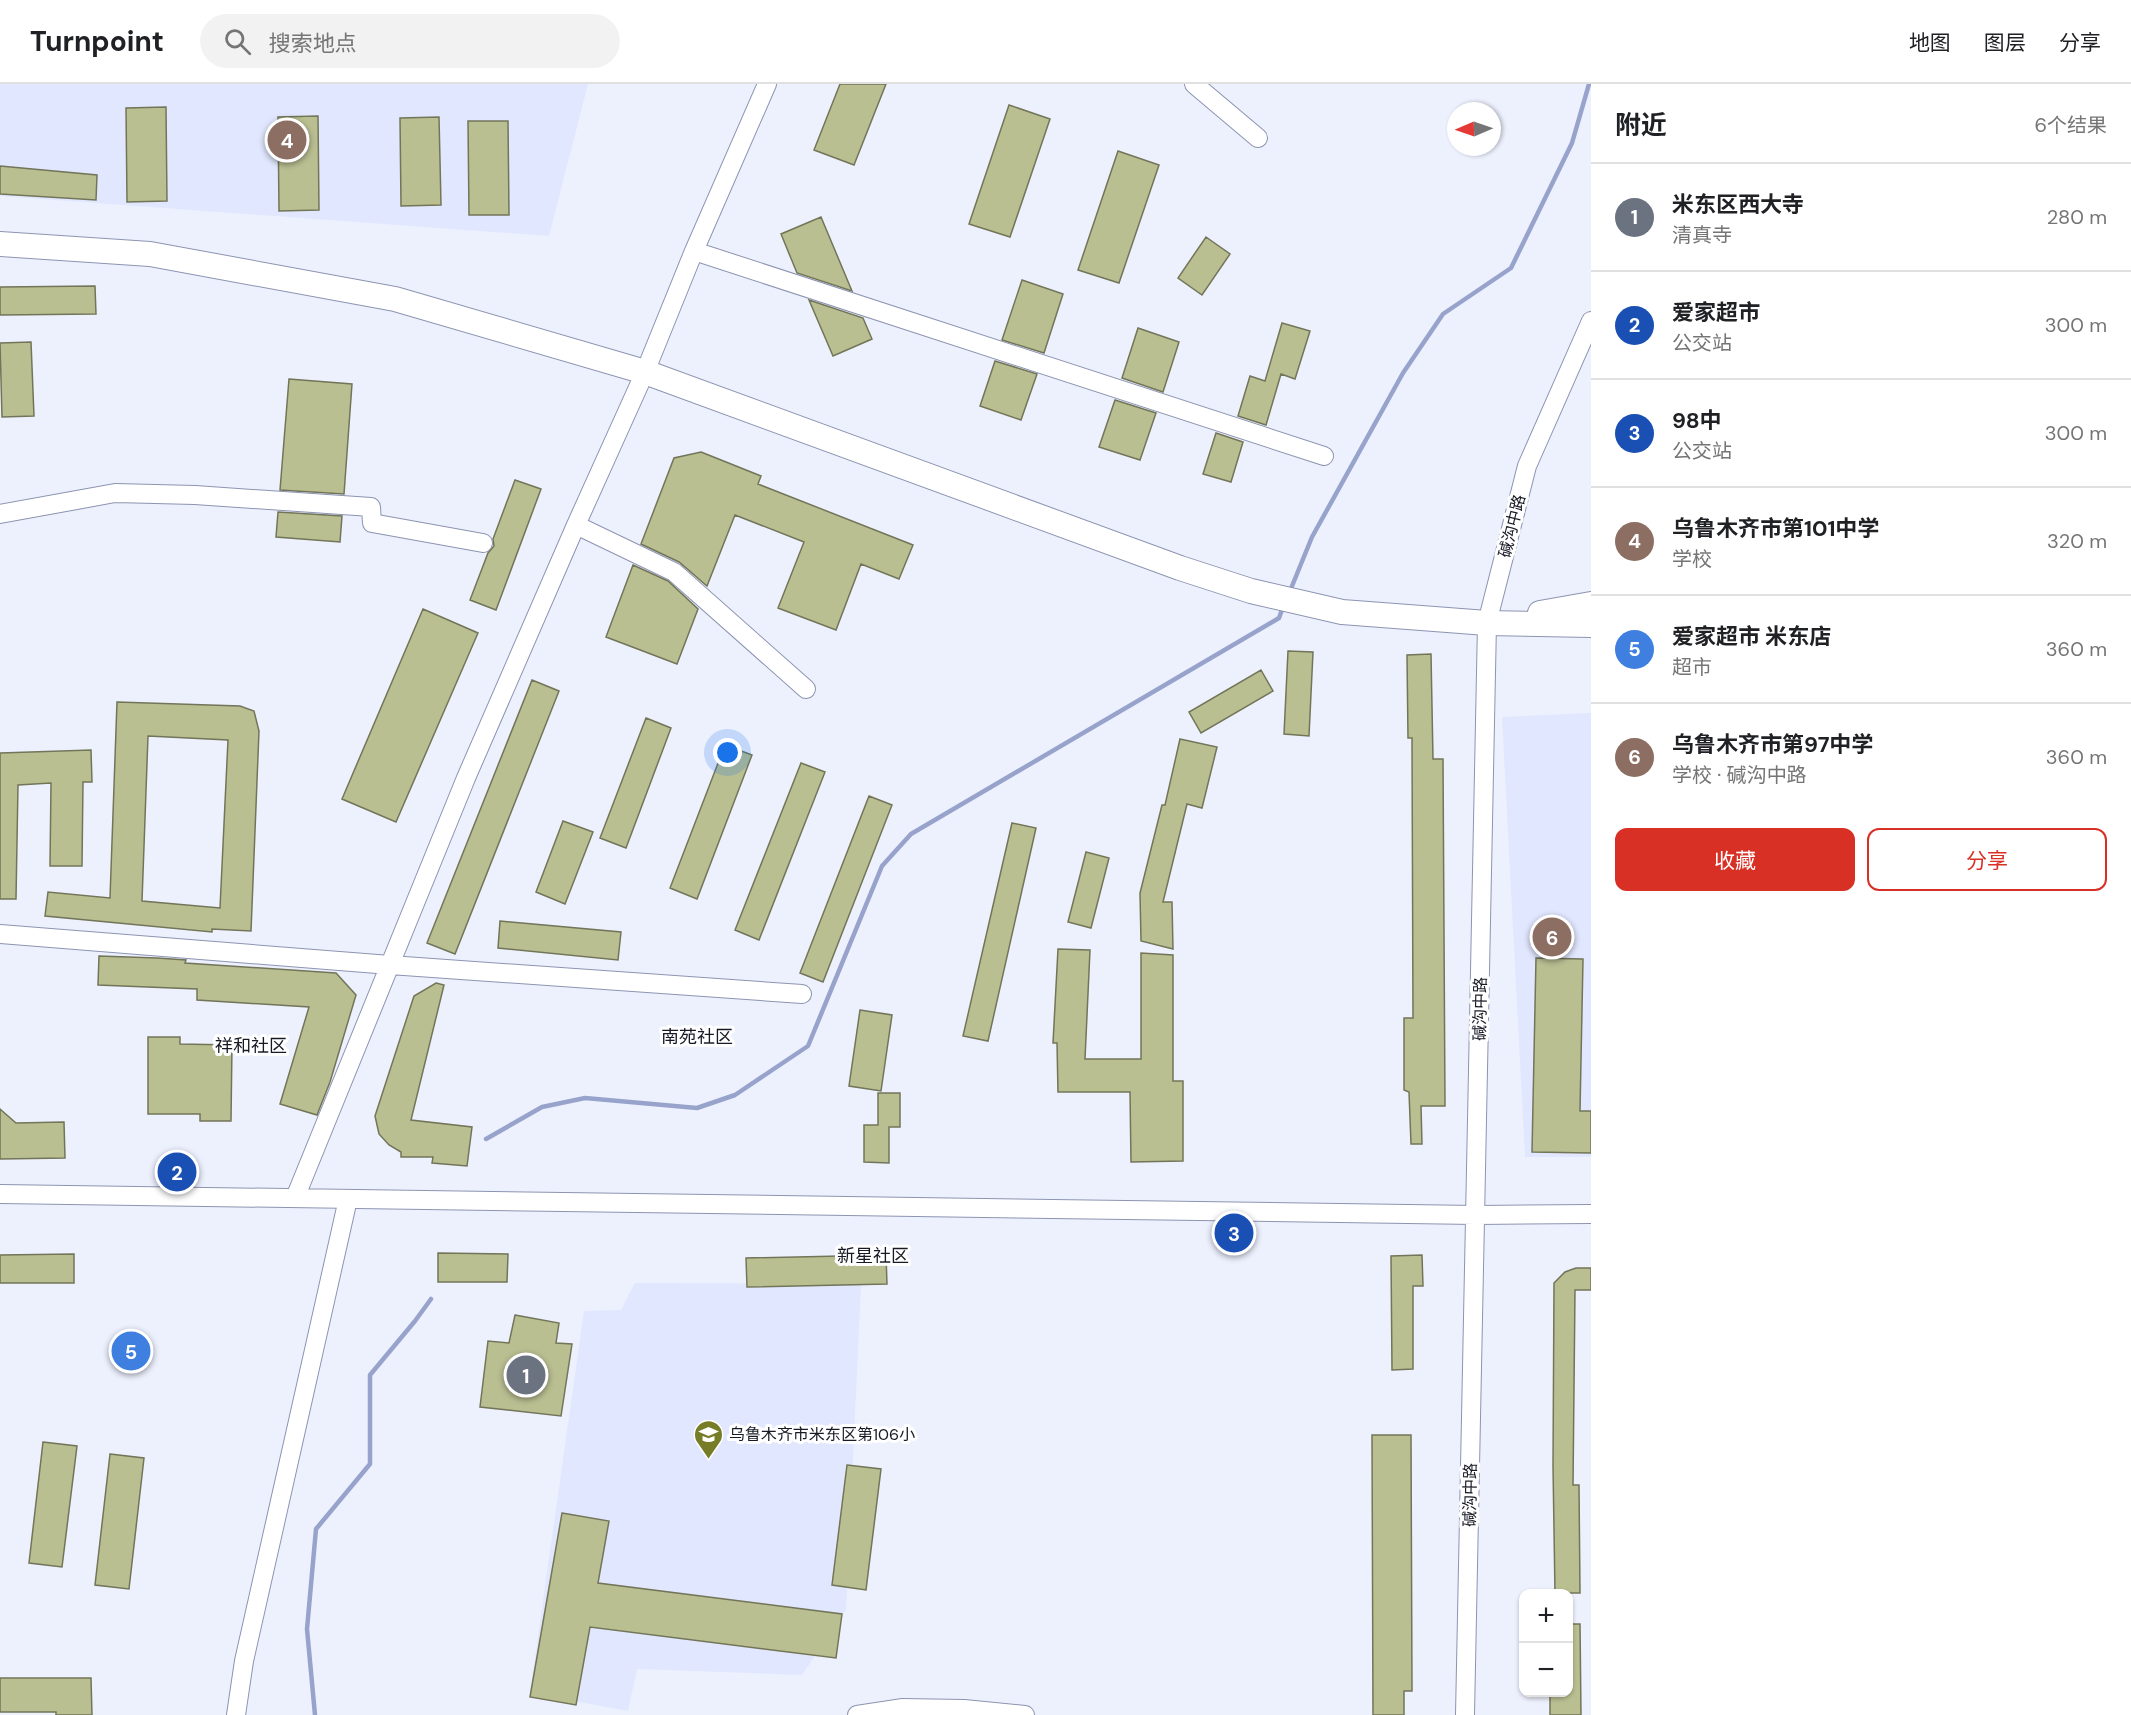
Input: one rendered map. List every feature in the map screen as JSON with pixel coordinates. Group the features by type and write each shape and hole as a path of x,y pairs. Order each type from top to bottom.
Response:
{"main road":[{"path":"0,244 150,254 395,299 645,372 1169,564 1251,591 1342,612 1487,623 1591,625"},
{"path":"1487,623 1591,604"}],"street":[{"path":"295,1198 466,778 645,372 694,251 767,84"},
{"path":"1194,84 1258,138"},
{"path":"694,251 1324,456"},
{"name":"碱沟中路","path":"1465,1715 1487,623 1527,466 1591,321"},
{"path":"0,514 115,493 195,495 371,507 372,523 483,543"},
{"path":"576,525 674,572 806,689"},
{"path":"0,934 390,965 802,993"},
{"path":"0,1194 1476,1215 1591,1214"},
{"path":"236,1715 244,1660 348,1199"},
{"path":"857,1715 903,1708 964,1709 1024,1715"}],"shaded area":[{"path":"0,84 588,84 549,236 0,196"},
{"path":"1591,713 1591,1157 1525,1157 1502,717"},
{"name":"乌鲁木齐市米东区第106小","path":"635,1283 861,1284 846,1610 802,1675 637,1669 628,1711 530,1693 584,1311 621,1310"}],"building":[{"path":"840,84 886,84 854,165 814,150"},
{"path":"1009,105 1050,119 1010,237 969,224"},
{"path":"166,107 167,201 127,202 126,108"},
{"path":"318,116 319,210 279,211 278,117"},
{"path":"439,117 441,205 401,206 400,118"},
{"path":"468,121 508,121 509,215 469,215"},
{"path":"1118,151 1159,165 1119,283 1078,270"},
{"path":"0,166 97,175 96,200 0,194"},
{"path":"821,217 852,291 797,273 781,234"},
{"path":"1206,237 1230,254 1202,295 1178,278"},
{"path":"1022,280 1063,294 1044,353 1002,340"},
{"path":"95,286 96,314 0,315 0,287"},
{"path":"809,300 863,318 872,339 833,356"},
{"path":"1282,323 1310,331 1295,379 1281,374 1266,425 1238,416 1250,376 1265,381"},
{"path":"1138,328 1179,342 1163,392 1122,378"},
{"path":"31,342 34,416 2,417 0,343"},
{"path":"995,361 1037,374 1021,420 980,406"},
{"path":"289,379 352,384 344,494 280,490"},
{"path":"1115,400 1156,413 1140,460 1099,447"},
{"path":"1216,433 1243,442 1231,482 1203,474"},
{"path":"701,452 761,476 758,484 913,545 899,579 861,564 836,630 778,608 804,542 735,515 707,586 679,562 641,544 674,458"},
{"path":"515,480 541,489 496,610 470,600 488,553 494,546 493,539"},
{"path":"278,512 342,516 340,542 276,537"},
{"path":"633,565 668,581 698,609 677,664 606,637"},
{"path":"423,609 478,633 396,822 342,799"},
{"path":"1288,651 1313,652 1309,736 1284,734"},
{"path":"1431,654 1433,759 1443,759 1445,1106 1421,1106 1422,1144 1411,1144 1409,1092 1404,1090 1404,1018 1413,1018 1412,738 1408,738 1407,655"},
{"path":"1261,670 1273,691 1201,733 1189,712"},
{"path":"532,680 559,691 455,954 427,943"},
{"path":"117,702 240,706 254,711 259,731 251,931 212,929 212,932 45,916 48,892 110,898","holes":["148,736 228,740 220,908 142,901"]},
{"path":"646,718 671,728 626,848 600,838"},
{"path":"1180,739 1217,747 1202,808 1187,804 1163,902 1172,902 1173,949 1141,941 1140,893 1162,805 1165,805"},
{"path":"725,745 752,755 697,899 670,888"},
{"path":"91,750 92,782 83,782 82,866 50,866 51,783 18,785 16,899 0,899 0,753"},
{"path":"801,763 825,772 759,940 735,930"},
{"path":"869,796 892,805 823,982 800,973"},
{"path":"563,821 593,832 565,904 536,892"},
{"path":"1012,823 1036,828 988,1041 963,1036"},
{"path":"1086,852 1109,858 1091,928 1068,922"},
{"path":"500,921 621,932 618,960 498,948"},
{"path":"1058,949 1090,950 1085,1059 1141,1059 1141,953 1173,955 1173,1081 1183,1081 1183,1161 1131,1162 1130,1092 1058,1092 1057,1043 1053,1043"},
{"path":"99,956 186,960 185,963 336,973 356,995 330,1082 317,1115 280,1104 309,1007 197,1000 197,989 98,985"},
{"path":"1536,958 1583,959 1580,1111 1591,1111 1591,1153 1532,1152"},
{"path":"436,983 444,985 411,1120 472,1127 467,1166 432,1163 433,1157 401,1157 401,1152 389,1145 379,1134 375,1116 414,996"},
{"path":"860,1010 892,1015 881,1091 849,1086"},
{"path":"148,1037 180,1037 180,1044 232,1045 231,1121 200,1121 200,1114 148,1114"},
{"path":"878,1093 900,1093 900,1127 889,1127 889,1163 864,1162 864,1125 878,1125"},
{"path":"0,1109 16,1123 64,1122 65,1158 0,1159"},
{"path":"438,1253 508,1254 507,1282 438,1282"},
{"path":"74,1254 74,1283 0,1283 0,1255"},
{"path":"886,1255 887,1284 747,1287 746,1258"},
{"path":"1422,1255 1423,1286 1413,1286 1413,1369 1392,1370 1391,1256"},
{"path":"1576,1268 1591,1268 1591,1290 1575,1290 1573,1485 1579,1485 1580,1593 1573,1593 1573,1589 1555,1589 1554,1283 1565,1272"},
{"path":"515,1315 559,1323 556,1343 572,1344 561,1416 480,1407 488,1341 509,1343"},
{"path":"1372,1435 1411,1435 1412,1691 1404,1691 1404,1715 1373,1715"},
{"path":"43,1442 77,1446 62,1567 29,1563"},
{"path":"110,1454 144,1458 129,1589 95,1585"},
{"path":"847,1465 881,1469 866,1590 832,1585"},
{"path":"562,1513 609,1521 598,1583 842,1614 836,1658 590,1627 576,1705 530,1697"},
{"path":"1573,1624 1580,1624 1581,1715 1550,1715 1550,1697 1573,1697"},
{"path":"0,1678 91,1678 92,1715 56,1715 56,1712 0,1712"}],"waterway":[{"path":"1290,591 1312,537 1403,373 1443,314 1511,268 1572,143 1589,84"},
{"path":"486,1139 542,1107 585,1098 697,1108 735,1095 808,1046 882,866 911,834 1279,618 1283,607"},
{"path":"315,1715 307,1629 316,1529 370,1464 370,1375 431,1299"}],"place":[{"name":"乌鲁木齐市第101中学","path":"287,140"},
{"name":"乌鲁木齐市第97中学","path":"1552,937"},
{"name":"爱家超市","path":"177,1172"},
{"name":"98中","path":"1234,1233"},
{"name":"爱家超市 米东店","path":"131,1351"},
{"name":"米东区西大寺","path":"526,1375"},
{"name":"乌鲁木齐市米东区第106小","path":"708,1460"}],"district":[{"name":"南苑社区","path":"697,1037"},
{"name":"祥和社区","path":"251,1046"},
{"name":"新星社区","path":"873,1256"}]}
